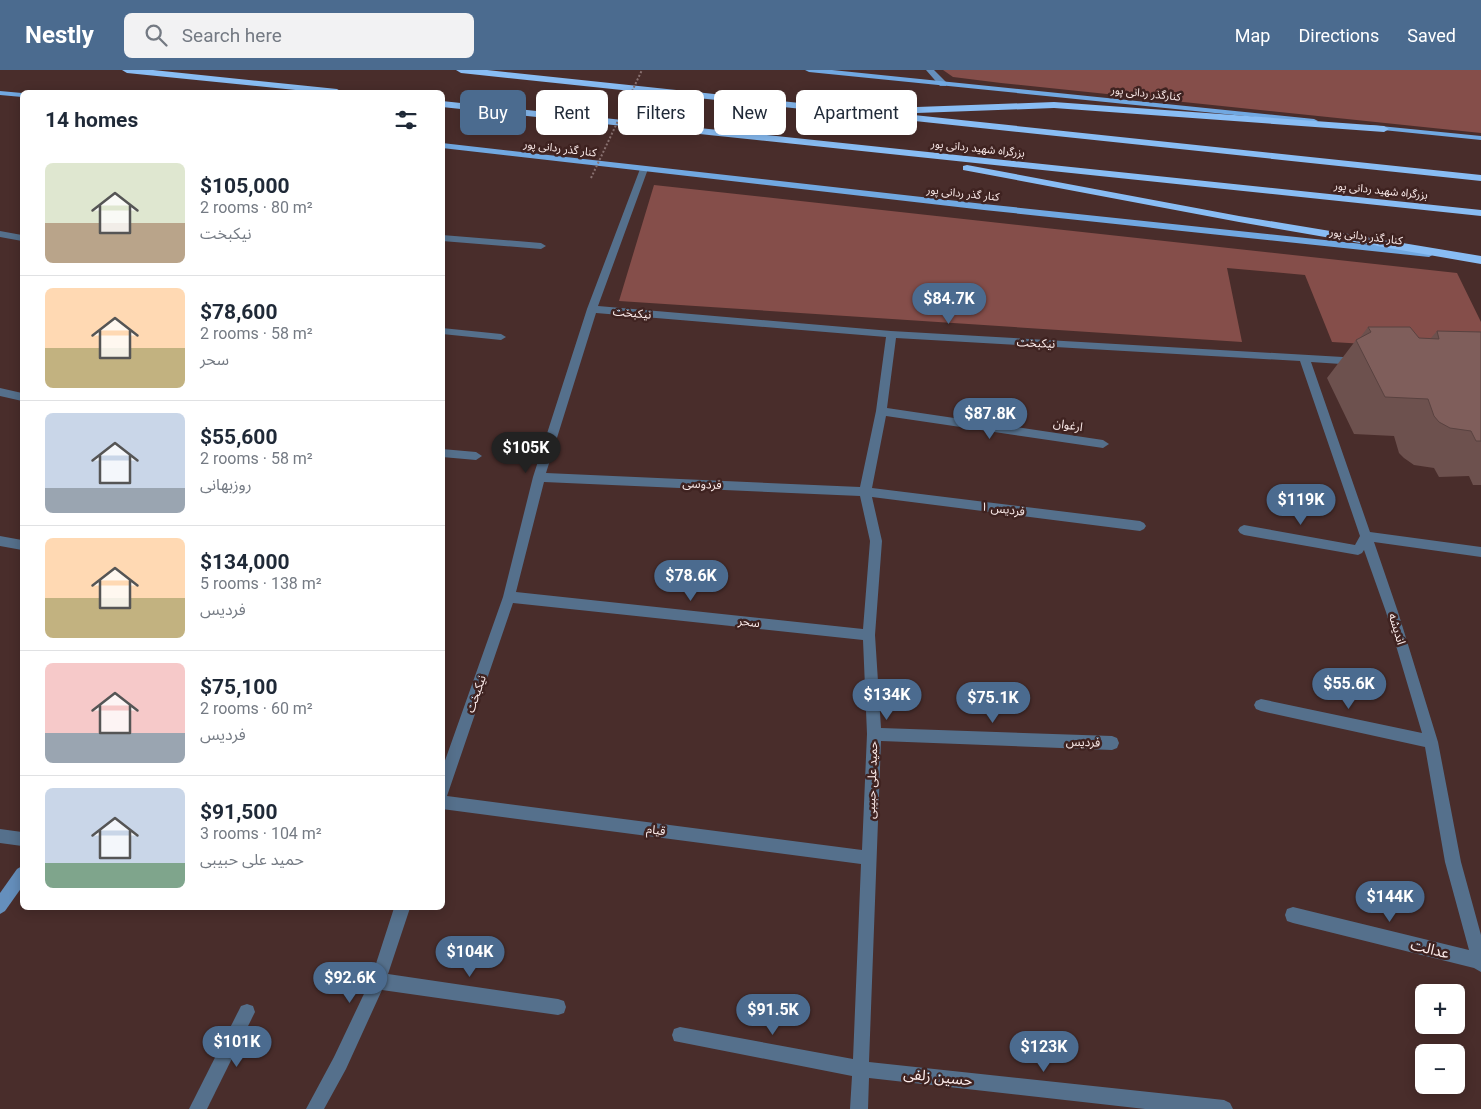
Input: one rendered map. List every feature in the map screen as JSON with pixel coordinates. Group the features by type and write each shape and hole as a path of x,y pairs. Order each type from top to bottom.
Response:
{"highway":[{"path":"127,70 318,90"},
{"name":"بزرگراه شهید ردانی پور","path":"461,70 796,105"},
{"name":"بزرگراه شهید ردانی پور","path":"445,104 1481,213"},
{"path":"917,110 1054,105 1384,129"},
{"name":"بزرگراه شهید ردانی پور","path":"917,118 1165,146 1481,178"},
{"path":"857,147 1239,219 1481,260"}],"main road":[{"name":"کنارگذر ردانی پور","path":"811,70 1481,138"},
{"path":"930,70 943,84"},
{"path":"0,93 20,95"},
{"name":"کنار گذر ردانی پور","path":"445,145 644,169 1481,260"},
{"path":"0,906 20,877"}],"street":[{"name":"نیکبخت","path":"445,782 509,597 539,477 592,309 644,169"},
{"path":"0,234 20,238"},
{"path":"445,238 541,246"},
{"name":"نیکبخت","path":"592,309 891,334 1363,361"},
{"path":"445,331 501,337"},
{"name":"حمید علی حبیبی","path":"859,1109 874,734 869,635 876,541 865,492 881,411 891,334"},
{"name":"اندیشه","path":"1304,358 1392,612 1431,742 1453,862 1481,963"},
{"path":"0,392 20,396"},
{"name":"ارغوان","path":"881,411 1103,444"},
{"path":"445,453 476,456"},
{"name":"فردوسی","path":"539,477 865,492"},
{"name":"فردیس ۱","path":"865,492 1140,526"},
{"path":"1244,530 1358,550 1366,536 1481,552"},
{"path":"0,542 20,545"},
{"name":"سحر","path":"509,597 869,635"},
{"path":"1261,706 1431,742"},
{"name":"فردیس","path":"874,734 1112,743"},
{"name":"قیام","path":"445,802 869,858"},
{"path":"0,836 20,840"},
{"path":"315,1109 340,1063 378,981 401,910"},
{"name":"عدالت","path":"1293,916 1481,963"},
{"path":"378,981 558,1006"},
{"path":"198,1109 247,1012"},
{"name":"حسین زلفی","path":"680,1035 860,1069 1224,1109"}],"path":[{"path":"590,178 642,70"}],"shaded area":[{"path":"943,70 1481,70 1481,133 1001,83 953,77"},
{"path":"654,185 1457,273 1481,322 1481,351 1332,342 1305,275 1227,268 1242,342 619,301"}],"building":[{"path":"1368,327 1410,327 1419,338 1439,339 1437,331 1481,332 1481,441 1476,441 1471,431 1450,428 1439,422 1434,416 1428,399 1385,397 1356,340 1371,332"}]}
